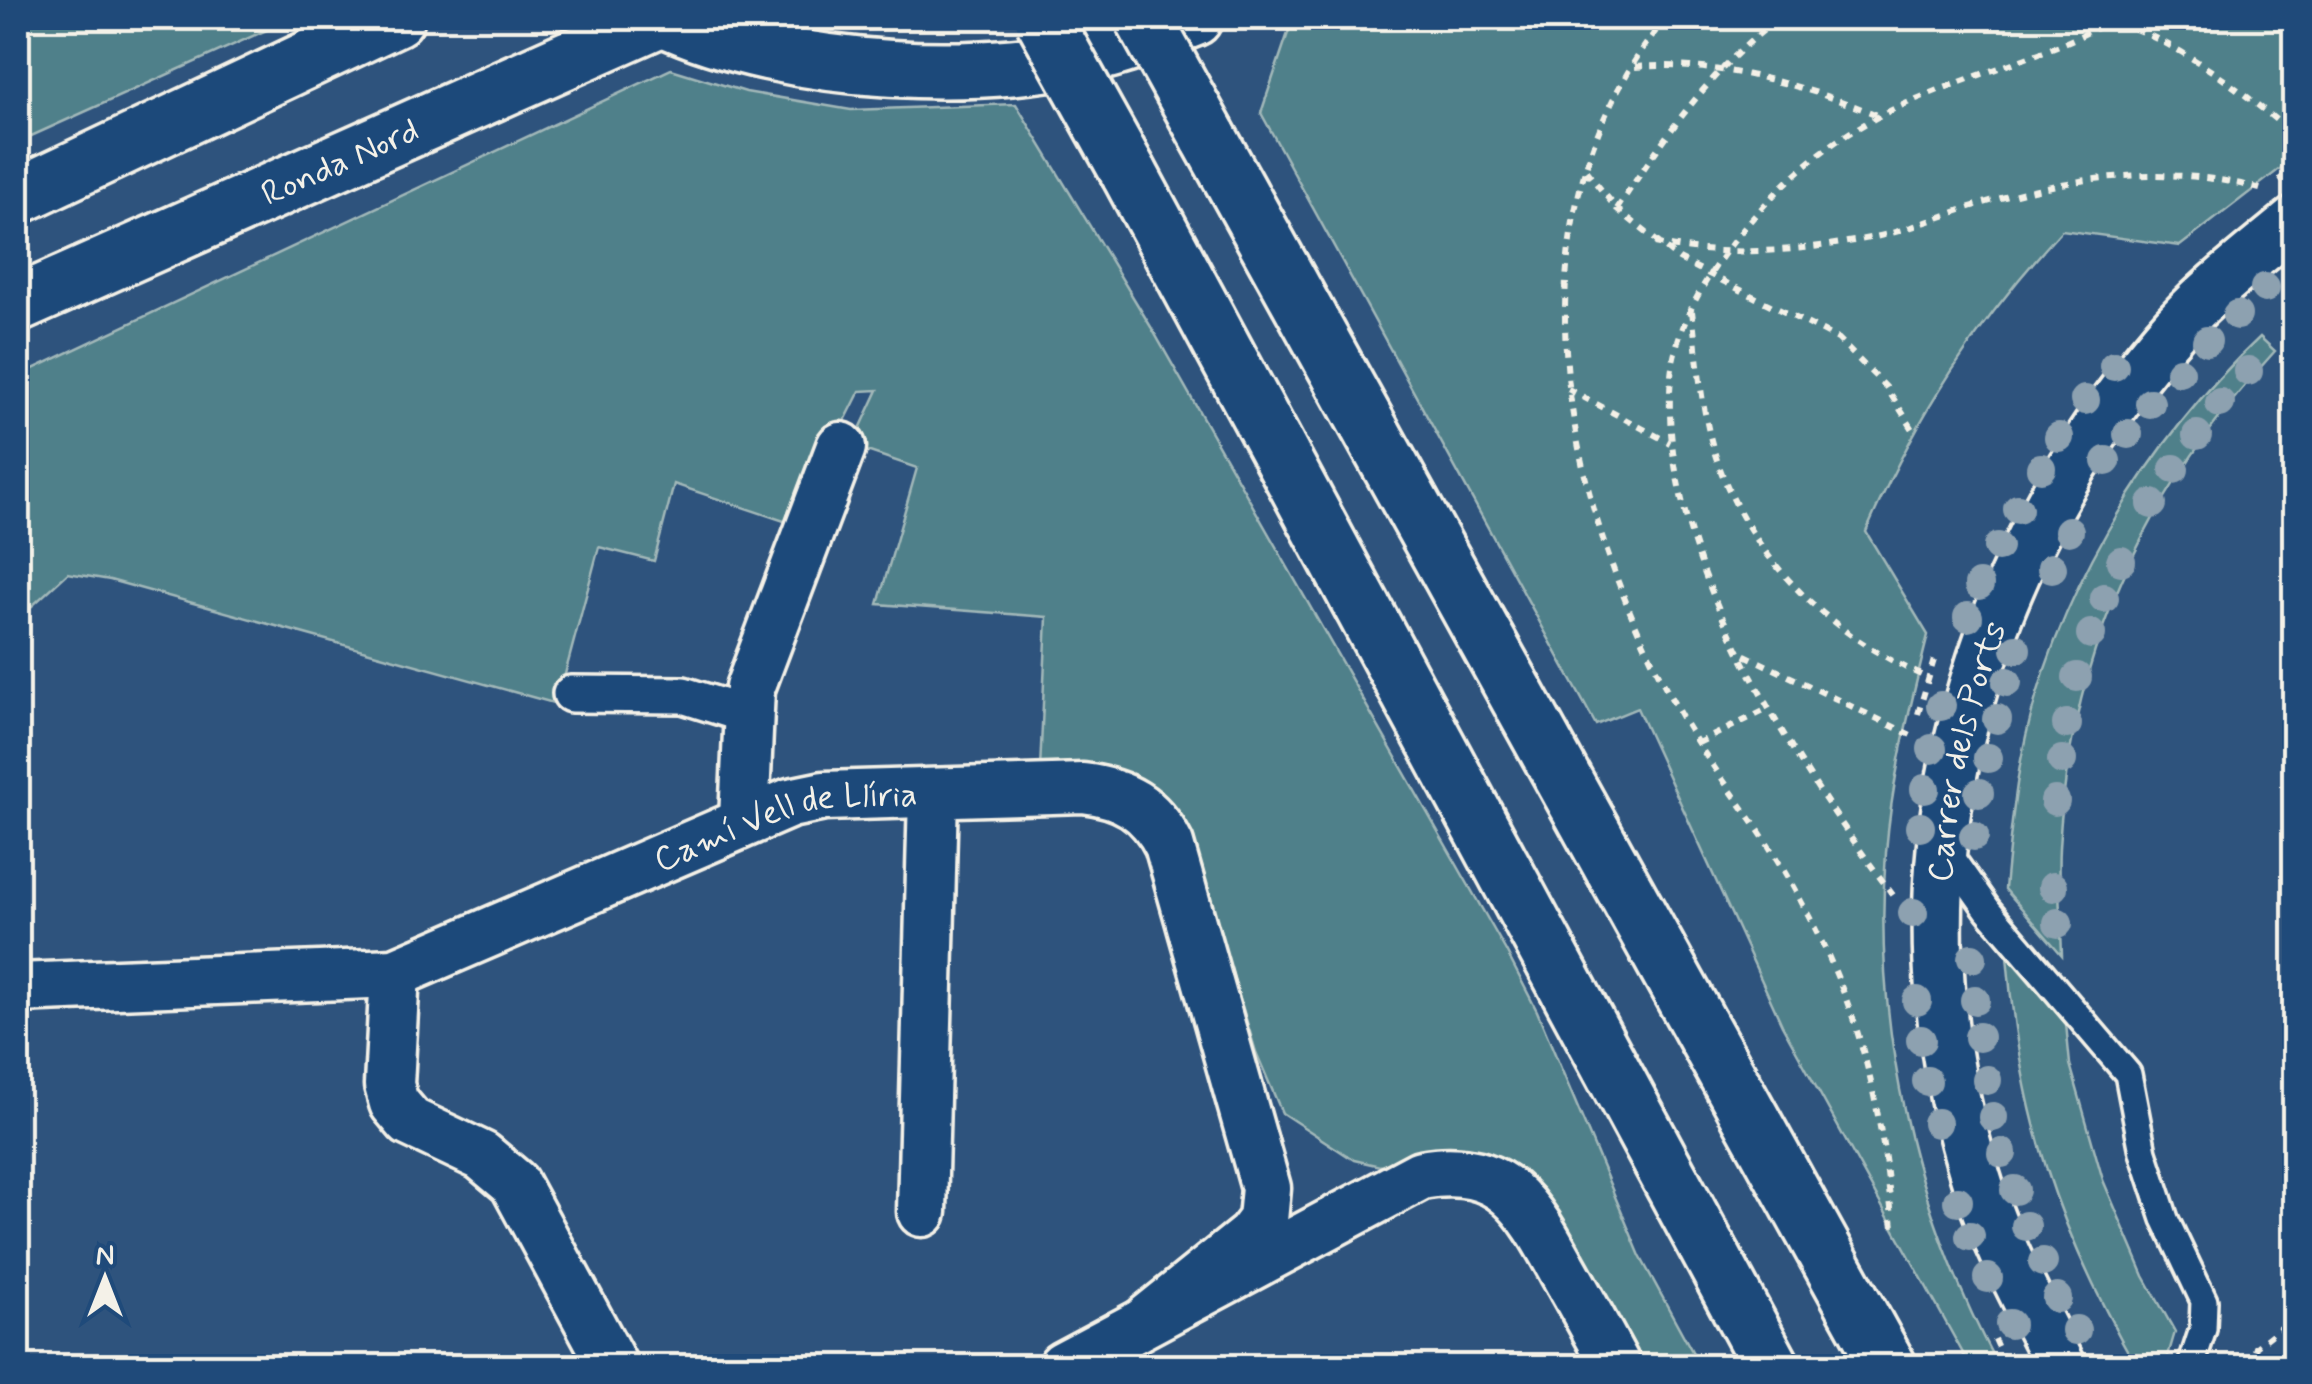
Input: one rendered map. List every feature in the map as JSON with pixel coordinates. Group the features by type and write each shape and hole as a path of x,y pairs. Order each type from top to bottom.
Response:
{"highway":[{"path":"18,196 396,18"},
{"path":"663,18 697,33 819,61 910,70 1011,66 1120,47 1194,18"},
{"name":"Ronda Nord","path":"18,304 663,18"},
{"path":"1043,18 1770,1366"},
{"path":"1143,18 1888,1366"}],"street":[{"name":"Carrer dels Ports","path":"2061,1366 2000,1245 1978,1186 1952,1084 1940,994 1940,843 1969,688 2008,585 2064,474 2167,336 2216,287 2279,206"},
{"path":"744,820 741,705 841,447"},
{"path":"571,694 684,695 741,705"},
{"name":"Camí Vell de Llíria","path":"18,988 395,972 443,956 744,820 790,802 824,796 1096,790 1126,797 1160,826 1169,844 1266,1188 1263,1216 1252,1236 1148,1319"},
{"path":"922,1212 933,794"},
{"path":"395,972 389,1085 394,1103 410,1122 482,1156 507,1175 613,1366"},
{"path":"1063,1366 1421,1175 1447,1170 1477,1174 1509,1190 1532,1214 1616,1366"}],"lane":[{"path":"1940,843 1988,910 2128,1074 2143,1152 2165,1219 2204,1301 2203,1329 2192,1366"}],"path":[{"path":"1666,18 1612,105 1586,170 1570,268 1564,344 1567,389 1583,482 1644,645 1698,743 1768,845 1840,983 1868,1059 1881,1113 1893,1228"},
{"path":"1618,209 1720,68 1779,18"},
{"path":"1893,894 1828,806 1770,708 1694,547 1670,443 1671,372 1692,310 1726,251 1786,182 1828,147 1881,117 2111,18 2156,38 2209,69 2294,134"},
{"path":"1634,67 1720,68 1794,84 1881,117"},
{"path":"1586,170 1618,209 1655,243 1710,276 1838,340 1886,388 1914,431"},
{"path":"1655,243 1692,251 1726,251 1878,236 2032,190 2086,180 2188,176 2279,206"},
{"path":"1692,310 1717,460 1736,507 1762,549 1790,581 1861,644 1926,677"},
{"path":"1567,389 1670,443"},
{"path":"1744,654 1913,736"},
{"path":"1698,743 1770,708"},
{"path":"2251,1366 2256,1347 2294,1316"}],"green space":[{"path":"18,18 293,18 18,142"},
{"path":"1293,18 2294,18 2294,158 2180,246 2062,230 2002,300 1951,372 1906,449 1866,532 1928,635 1897,769 1886,852 1883,918 1893,1051 1922,1182 1969,1307 1998,1366 1970,1366 1782,1025 1637,708 1596,725 1261,113"},
{"path":"671,69 746,92 851,110 1016,104 1151,327 1506,951 1537,1011 1640,1256 1700,1366 1634,1366 1479,1152 1436,1148 1380,1166 1354,1160 1282,1113 1256,1052 1203,877 1190,844 1159,795 1137,778 1109,769 1040,769 1047,617 878,604 917,468 852,446 878,390 860,391 793,524 674,484 654,561 599,547 557,704 110,580 68,573 18,619 18,376"},
{"path":"2260,337 2275,351 2188,462 2152,520 2122,580 2098,643 2079,708 2066,776 2059,861 2062,955 2005,889 2018,776 2035,701 2079,586 2108,530 2178,427"},
{"path":"2007,956 2066,1024 2070,1064 2103,1180 2144,1276 2175,1332 2165,1366 2136,1366 2084,1266 2064,1218 2033,1120 2013,1014"}]}
